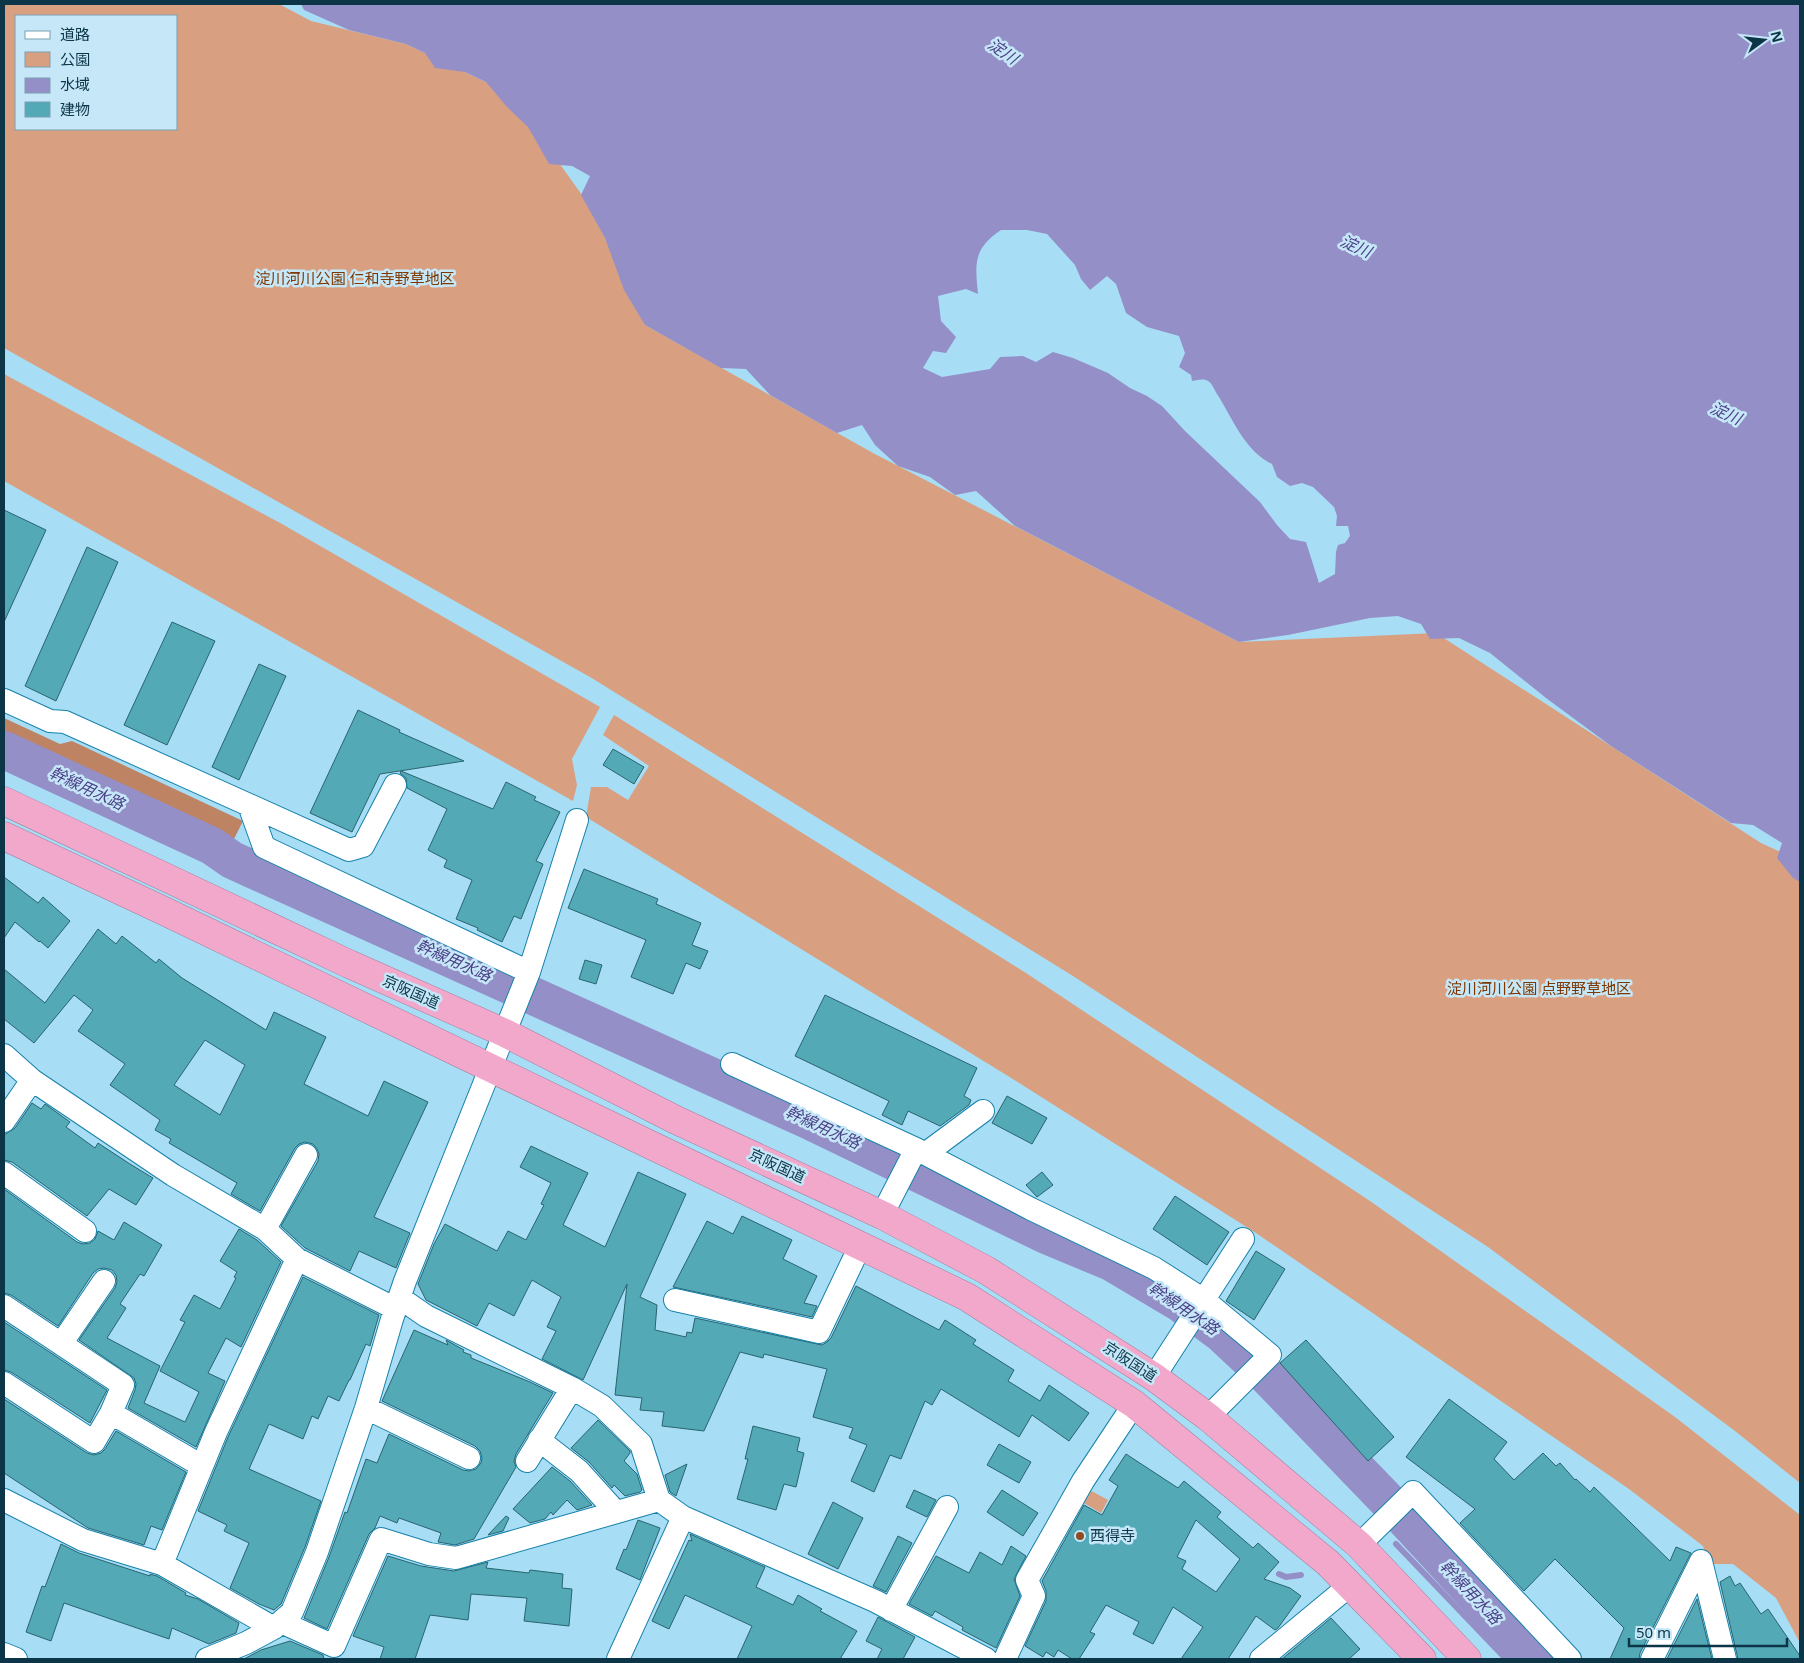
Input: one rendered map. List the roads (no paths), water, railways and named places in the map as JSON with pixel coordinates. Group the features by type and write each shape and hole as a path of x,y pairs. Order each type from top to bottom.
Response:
{"highway":[{"name":"京阪国道","path":"4,801 349,964 505,1034 676,1120 888,1203 986,1270 1154,1377 1208,1417 1359,1545 1467,1659"},
{"path":"4,836 967,1297 1134,1404 1328,1563 1422,1659"}],"street":[{"path":"4,700 50,722 65,722 349,850 363,846 395,785"},
{"path":"249,805 264,847 528,975"},
{"path":"207,1659 246,1643 278,1625 292,1612 317,1552 366,1408 398,1303 528,975 577,820"},
{"path":"4,1055 32,1080 173,1175 265,1229 297,1259 426,1316 572,1388 602,1406 641,1444 660,1500 683,1517 875,1601 986,1659"},
{"path":"732,1064 920,1151 1031,1209 1154,1268 1204,1300 1270,1355 1208,1417"},
{"path":"4,1121 32,1080"},
{"path":"888,1203 920,1151 983,1111"},
{"path":"265,1229 306,1155"},
{"path":"4,1173 85,1232"},
{"path":"1154,1377 1243,1239"},
{"path":"676,1300 819,1332 860,1246"},
{"path":"162,1564 202,1466 297,1259"},
{"path":"61,1344 104,1281"},
{"path":"4,1306 124,1385 112,1413 94,1442 4,1383"},
{"path":"527,1460 572,1388"},
{"path":"1005,1659 1034,1596 1027,1580 1083,1481 1134,1404"},
{"path":"366,1408 469,1458"},
{"path":"112,1413 202,1466"},
{"path":"540,1440 580,1471 616,1512"},
{"path":"1359,1545 1413,1492 1570,1659"},
{"path":"4,1500 83,1540 162,1564 278,1625 334,1646 381,1539 429,1554 456,1558 660,1500"},
{"path":"890,1610 947,1508"},
{"path":"618,1659 683,1517"},
{"path":"1652,1659 1701,1561 1724,1659"},
{"path":"1261,1659 1349,1586"},
{"path":"4,1654 16,1659"}],"water":[{"name":"淀川","path":"301,4 1800,4 1800,882 1793,878 1777,858 1782,843 1753,825 1731,823 1611,746 1546,698 1490,653 1459,638 1430,639 1421,624 1398,616 1370,618 1288,635 1239,642 1015,526 976,491 955,495 930,477 898,466 875,445 862,425 837,433 770,395 746,369 721,368 645,325 624,290 605,238 581,195 590,176 572,166 549,164 528,127 507,107 486,82 465,72 435,68 425,53 406,44 349,30 304,10","holes":["1001,230 1027,230 1047,234 1075,265 1081,279 1090,290 1107,276 1116,284 1126,313 1147,327 1179,336 1185,353 1179,367 1191,375 1192,381 1202,379 1210,382 1247,444 1263,459 1272,464 1277,477 1290,486 1302,483 1313,487 1334,507 1337,516 1336,526 1348,526 1350,536 1345,543 1338,545 1335,574 1319,583 1306,542 1290,539 1260,502 1185,431 1162,406 1108,373 1073,358 1053,352 1036,362 1023,356 1000,357 990,369 942,377 923,368 933,351 946,353 956,337 941,321 938,296 966,289 978,294 977,265 981,250 985,244"]}],"waterway":[{"name":"幹線用水路","path":"4,750 212,846 232,860 808,1120 1046,1235 1111,1262 1180,1303 1222,1334 1266,1375 1404,1518 1534,1659"},
{"path":"1396,1544 1506,1659"},
{"path":"1279,1574 1286,1577 1301,1575"}],"place":[{"name":"西得寺","path":"1080,1536"}],"park label":[{"name":"淀川河川公園 仁和寺野草地区","path":"355,279"},
{"name":"淀川河川公園 点野野草地区","path":"1539,989"}]}
